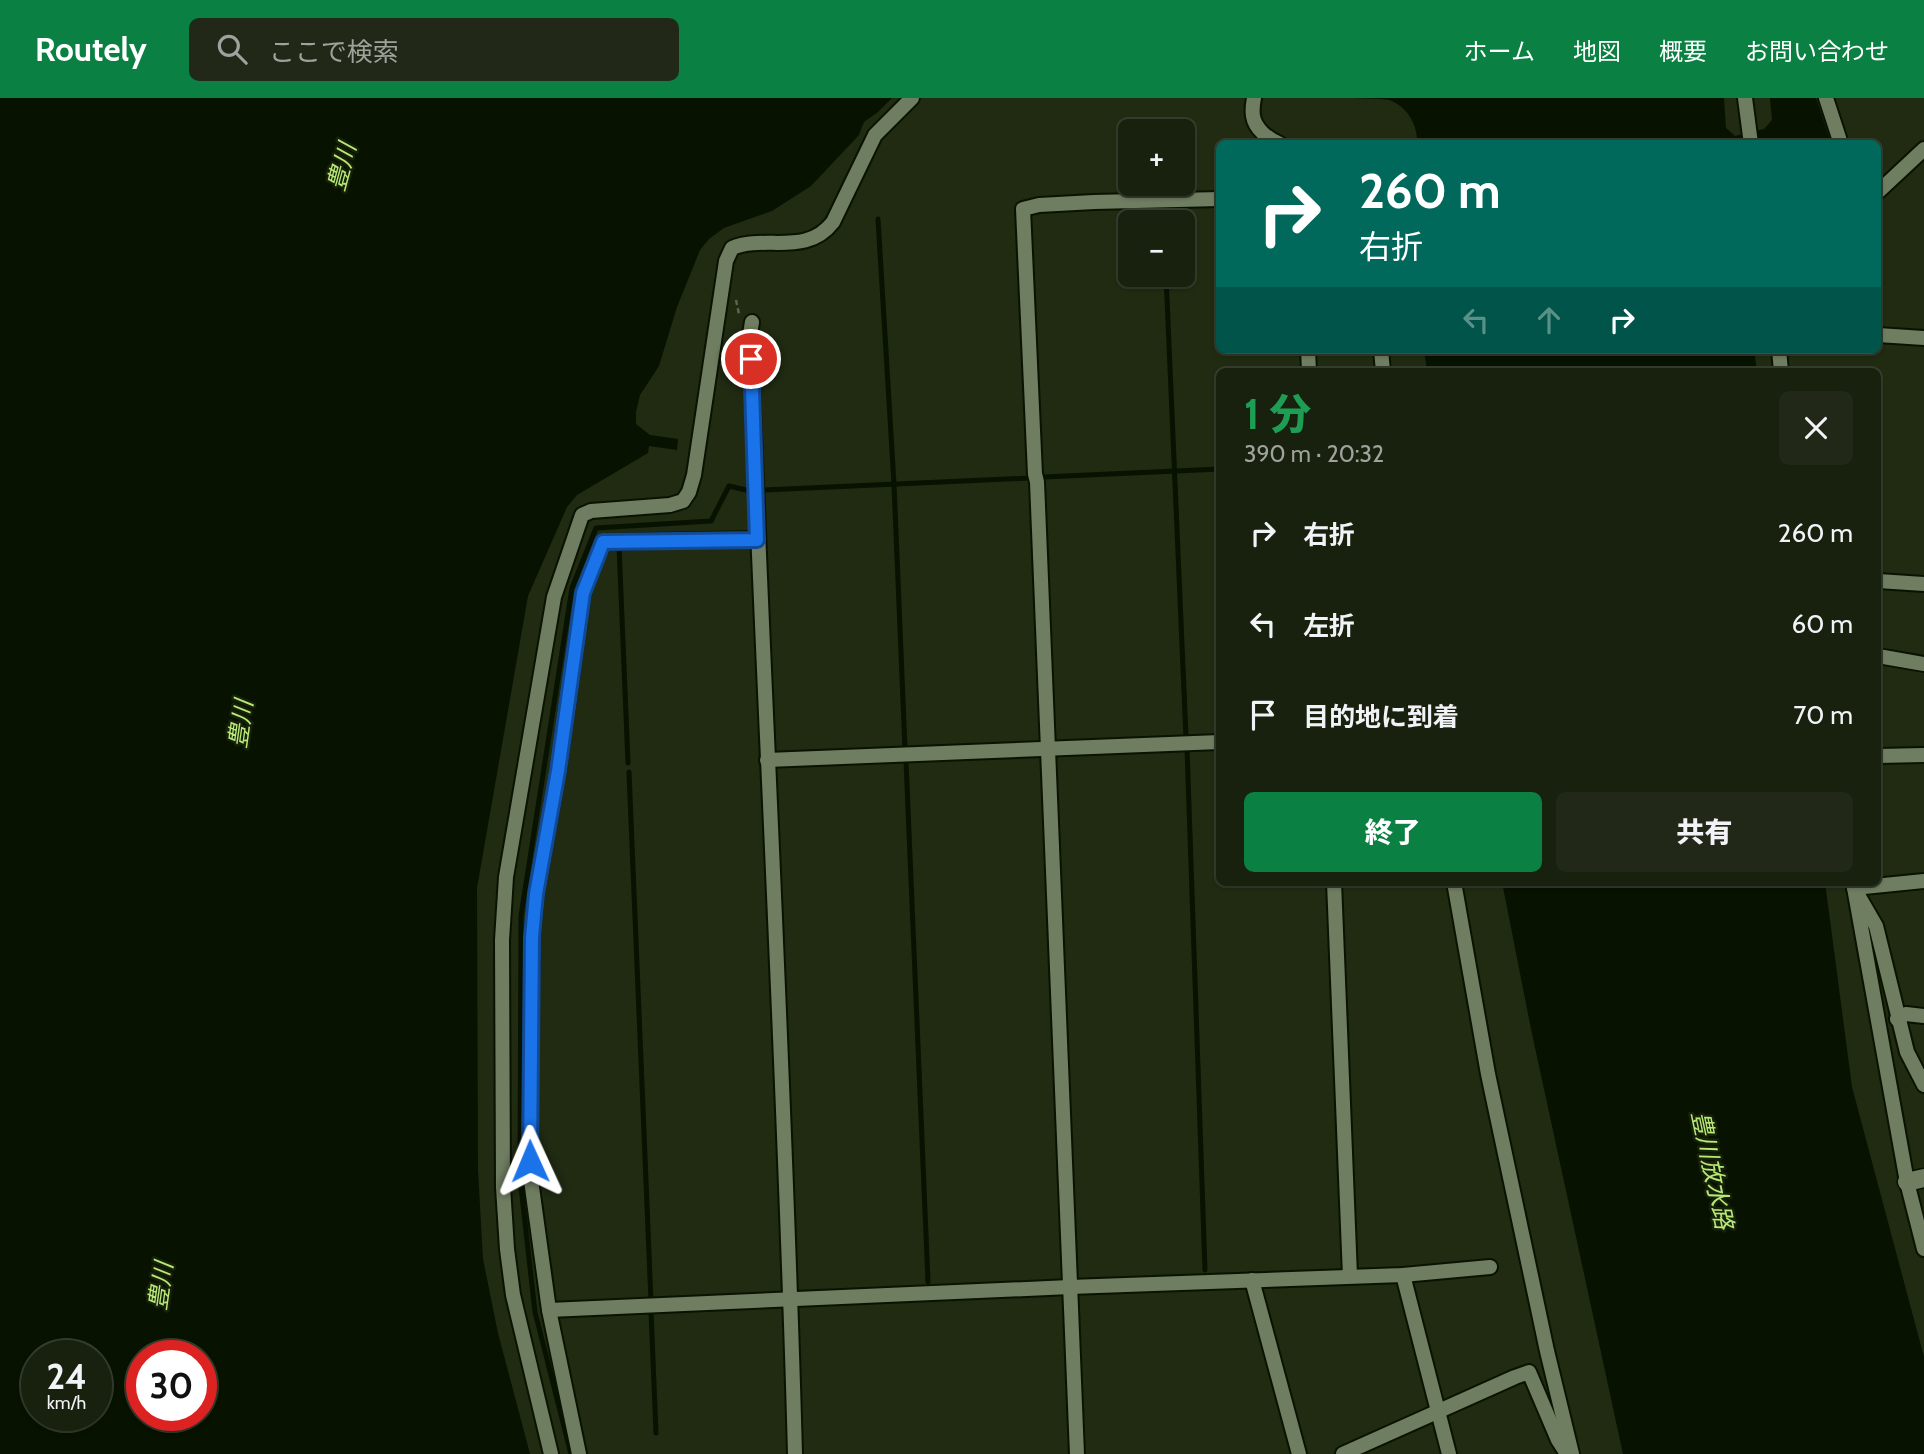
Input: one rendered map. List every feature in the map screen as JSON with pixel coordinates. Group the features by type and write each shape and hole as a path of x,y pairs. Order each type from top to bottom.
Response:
{"street":[{"path":"551,1454 513,1295 507,1248 503,1187 501,996 506,877 554,597 582,515 592,511 670,505 683,501 689,492 694,475 726,261 732,248 743,244 802,242 826,230 833,222 875,135 912,98"},
{"path":"1254,98 1253,118 1270,140"},
{"path":"1745,98 1750,140"},
{"path":"1826,98 1840,140"},
{"path":"1881,189 1924,149"},
{"path":"1077,1454 1037,482 1023,209 1039,205 1094,202 1216,199"},
{"path":"751,322 757,540 791,1300 795,1454"},
{"path":"1881,335 1924,338"},
{"path":"579,1454 549,1310 531,1180 529,1142 532,937 536,894 558,771 583,593 603,542 757,540"},
{"path":"1881,581 1924,584"},
{"path":"1881,657 1924,664"},
{"path":"767,760 1216,742"},
{"path":"1881,756 1924,755"},
{"path":"1881,883 1924,881"},
{"path":"1334,886 1350,1276"},
{"path":"1455,886 1488,1074 1570,1454"},
{"path":"1854,886 1915,1180 1924,1249"},
{"path":"1855,886 1876,926 1897,1019 1907,1052 1924,1085"},
{"path":"1897,1019 1906,1014 1924,1016"},
{"path":"549,1310 1403,1275 1490,1267"},
{"path":"1403,1275 1449,1454"},
{"path":"1251,1280 1299,1454"},
{"path":"1343,1454 1529,1372 1558,1440 1570,1454"}],"water":[{"name":"豊川","path":"0,98 892,98 864,122 859,135 811,186 772,211 724,228 700,250 677,307 659,366 640,395 636,412 636,424 650,435 678,439 677,450 649,446 648,453 577,495 567,507 528,596 477,888 478,1170 483,1259 498,1333 530,1454 0,1454"},
{"path":"1355,98 1724,98 1726,128 1735,136 1764,129 1772,120 1770,98 1816,98 1830,140 1417,140 1413,123 1406,111 1389,100"},
{"path":"1425,354 1755,354 1757,368 1427,368"},
{"name":"豊川放水路","path":"1503,886 1826,886 1852,1087 1924,1357 1924,1454 1623,1454"}],"waterway":[{"path":"878,219 894,484 905,748"},
{"path":"1167,287 1186,737"},
{"path":"1044,477 1216,469"},
{"path":"764,490 1030,478"},
{"path":"571,1454 535,1312 520,1178 521,916 572,588 596,528 711,521 729,486 746,490"},
{"path":"619,546 628,763"},
{"path":"1187,748 1205,1270"},
{"path":"906,761 928,1282"},
{"path":"629,772 651,1301"},
{"path":"651,1311 656,1433"}],"route":[{"path":"530,1161 532,937 536,894 558,771 583,593 603,542 757,540 751,359"}]}
